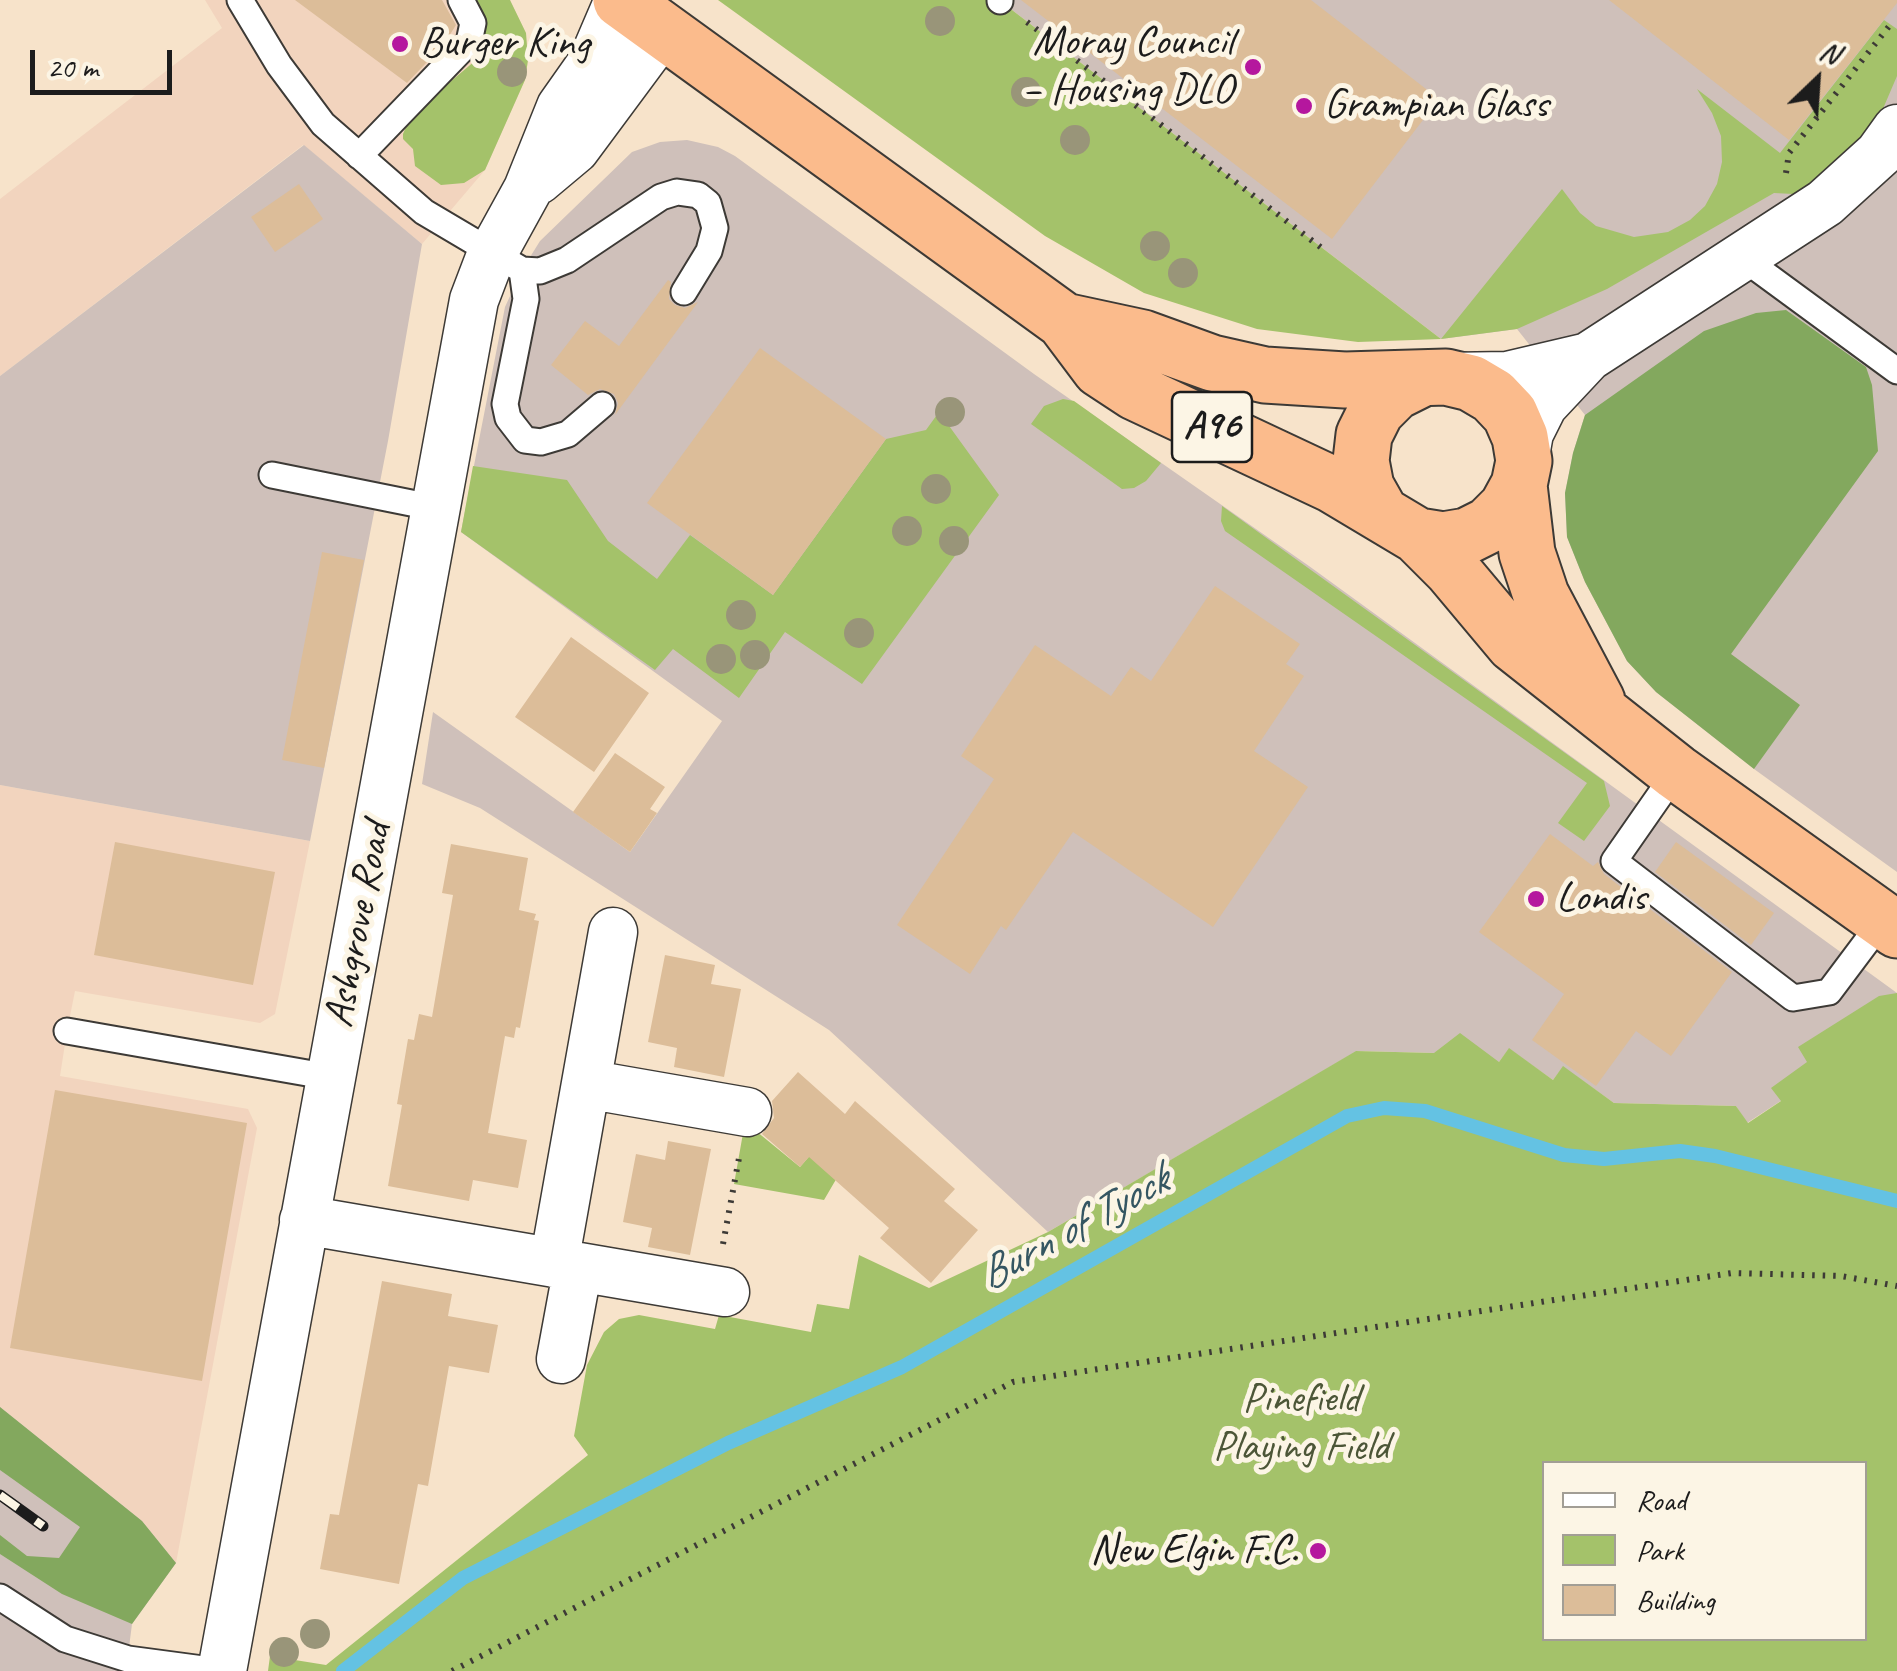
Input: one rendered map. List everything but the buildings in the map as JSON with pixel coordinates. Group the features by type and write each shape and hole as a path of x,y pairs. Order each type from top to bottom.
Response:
{"highway":[{"name":"A96","path":"635,10 1064,321 1100,369 1135,392 1286,462 1399,523 1443,540 1467,536 1490,524 1508,508 1521,473"},
{"name":"A96","path":"1064,321 1143,338 1212,364 1265,375 1345,380 1432,379 1471,383 1493,396 1510,414 1520,436 1527,552 1541,594 1601,711"},
{"name":"A96","path":"1432,379 1394,392 1376,412 1364,435 1361,461 1366,487 1452,570 1514,644 1676,772 1890,925"}],"street":[{"name":"Ashgrove Road","path":"220,1671 474,300 507,262 528,189 574,149 635,10"},
{"path":"1521,473 1529,433 1543,405 1588,357 1825,203 1879,154 1896,132"},
{"path":"1432,379 1507,376 1588,357"},
{"path":"561,1359 566,1265 586,1084 614,932"},
{"path":"586,1084 747,1112"},
{"path":"304,1220 719,1291"}],"lane":[{"path":"240,0 312,112 424,212 507,262 540,271 556,266 591,246 644,206 677,192 690,192 708,203 714,228 709,252 684,292"},
{"path":"359,156 469,42 473,23 460,0"},
{"path":"1760,246 1897,371"},
{"path":"507,262 526,298 505,404 508,418 525,440 554,440 588,420 602,406"},
{"path":"272,475 436,508"},
{"path":"1676,772 1614,861 1794,998 1829,992 1890,925"},
{"path":"67,1031 330,1077"},
{"path":"0,1598 65,1639 128,1659 220,1671"}],"path":[{"path":"1000,0 1324,250"},
{"path":"1760,246 1789,153 1890,24"},
{"path":"719,1291 747,1112"},
{"path":"452,1671 1013,1382 1732,1272 1841,1276 1897,1286"}],"shaded area":[{"path":"205,0 510,0 526,33 525,80 485,170 422,244 303,145 0,376 0,199 222,28"},
{"path":"999,0 1897,0 1897,872 1754,769 1656,692 1627,661 1585,582 1567,537 1565,493 1585,415 1517,329 1441,339"},
{"path":"687,140 718,147 735,156 1897,993 1897,1025 1747,1123 1736,1106 1614,1103 1563,1067 1553,1080 1509,1049 1499,1062 1435,1053 1357,1051 1048,1232 829,1030 480,808 422,784 433,712 630,852 722,721 461,532 505,307 522,270 540,241 632,152 660,142"},
{"path":"304,145 422,244 310,841 0,785 0,376"},
{"path":"0,785 310,841 275,1014 260,1023 75,991 67,1031 60,1076 248,1109 257,1128 176,1563 142,1521 0,1407"},
{"path":"0,1407 142,1521 176,1563 132,1624 126,1671 0,1671"}],"green space":[{"path":"473,0 510,0 526,33 525,80 485,170 464,183 441,185 415,166 413,149 403,134 411,115 476,60 480,38"},
{"path":"718,0 999,0 1441,339 1358,342 1257,329 1144,293 1045,236"},
{"path":"1884,20 1897,29 1897,76 1882,111 1868,130 1815,180 1793,194 1774,193 1607,289 1517,329 1441,339 1562,189 1596,226 1634,237 1668,232 1705,206 1717,184 1722,162 1721,136 1697,89 1780,153"},
{"path":"1786,310 1866,367 1872,385 1878,451 1731,654 1800,705 1754,769 1656,692 1627,661 1585,582 1567,537 1565,493 1585,415 1704,331 1756,313"},
{"path":"1063,399 1074,401 1161,463 1146,481 1122,489 1031,424 1044,406"},
{"path":"939,412 999,495 862,684 785,632 739,698 673,649 655,670 461,532 473,466 567,480 608,541 657,579 690,535 773,595 886,439 926,430"},
{"path":"1222,506 1604,781 1610,806 1584,841 1558,823 1587,783 1225,531"},
{"name":"Pinefield Playing Field","path":"1897,993 1897,1671 268,1671 270,1656 326,1665 588,1455 574,1436 587,1365 604,1332 619,1319 639,1315 715,1329 719,1315 811,1332 817,1304 849,1309 859,1255 929,1288 1048,1232 1356,1051 1434,1053 1460,1033 1499,1062 1509,1048 1553,1080 1563,1066 1614,1103 1736,1106 1748,1123 1781,1101 1771,1088 1807,1062 1798,1047 1879,996"},
{"path":"745,1122 800,1167 812,1153 838,1176 824,1200 734,1184"},
{"path":"0,1407 142,1521 176,1563 132,1624 62,1594 0,1554 0,1535 27,1556 59,1558 80,1527 0,1470"}],"waterway":[{"name":"Burn of Tyock","path":"343,1671 463,1578 728,1443 902,1367 1347,1116 1384,1108 1425,1111 1564,1155 1604,1159 1680,1151 1897,1201"}],"railway":[{"path":"0,1495 43,1526"}],"place":[{"name":"Burger King","path":"400,44"},
{"name":"Moray Council – Housing DLO","path":"1253,67"},
{"name":"Grampian Glass","path":"1304,106"},
{"name":"Londis","path":"1536,899"},
{"name":"New Elgin F.C.","path":"1318,1551"}]}
